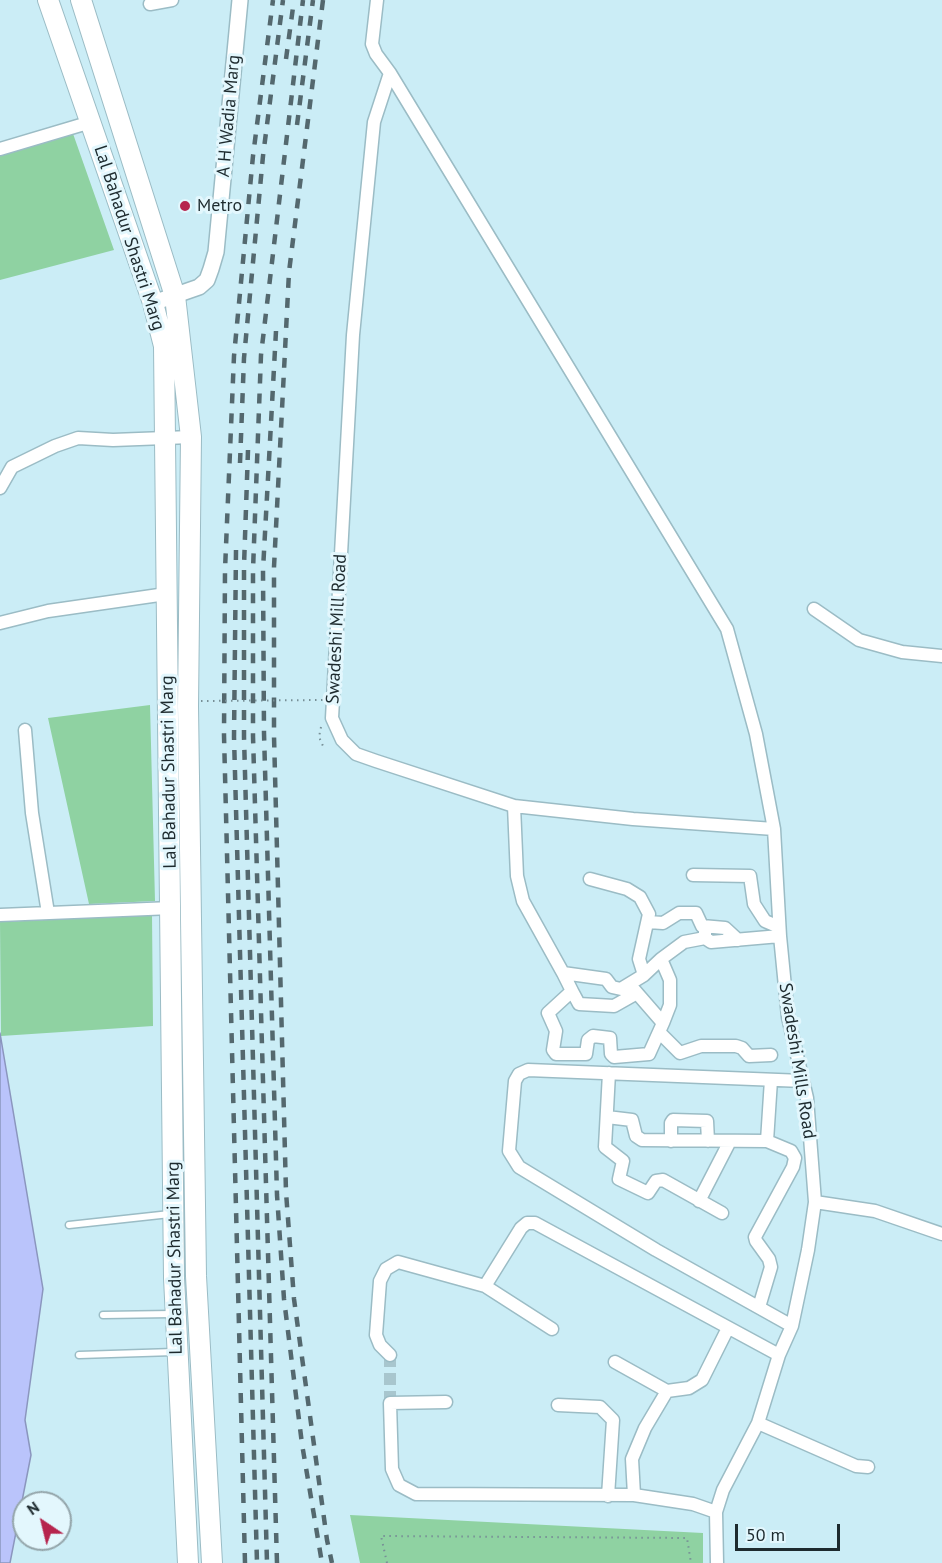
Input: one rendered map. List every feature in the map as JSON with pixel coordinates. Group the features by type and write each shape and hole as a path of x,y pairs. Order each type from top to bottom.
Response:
{"main road":[{"name":"Lal Bahadur Shastri Marg","path":"48,0 153,303 173,344 191,437 180,810 172,908 174,1278 188,1563"},
{"name":"Lal Bahadur Shastri Marg","path":"81,0 176,296 165,437 166,594 192,957 196,1276 212,1563"},
{"path":"172,957 192,957"},
{"path":"172,1060 193,1058"},
{"path":"174,1278 196,1276"}],"street":[{"path":"150,4 171,0"},
{"name":"A H Wadia Marg","path":"153,303 199,287 207,280 216,252 240,0"},
{"name":"Swadeshi Mills Road","path":"377,0 372,44 376,54 390,72 727,629 756,734 774,829 779,932 788,1017 807,1098 815,1202 808,1250 792,1326 779,1355 758,1423 723,1490 716,1512 717,1563"},
{"name":"Swadeshi Mill Road","path":"390,72 374,122 354,323 332,718 342,740 356,754 514,806 633,819 774,829"},
{"path":"0,149 91,122"},
{"path":"0,488 12,467 55,446 78,438 113,440 191,437"},
{"path":"0,623 48,611 166,594"},
{"path":"814,609 859,640 902,652 942,656"},
{"path":"25,730 32,813 48,913"},
{"path":"514,806 517,876 523,901 579,1004 614,1006 634,989 644,975 662,959 684,942 705,932 725,928 738,940 779,932"},
{"path":"693,876 750,876 754,904 765,921 779,932"},
{"path":"590,879 627,889 640,897 649,914 639,959 644,975"},
{"path":"0,915 172,908"},
{"path":"648,922 663,923 680,913 696,913 705,932"},
{"path":"572,992 548,1013 556,1031 552,1050 556,1054 586,1054 588,1040 593,1036 610,1038 611,1053 614,1057 645,1056 661,1028 670,1005 670,980 662,959"},
{"path":"563,973 606,979 616,989 634,989"},
{"path":"634,989 680,1053 701,1046 736,1046 742,1048 749,1056 771,1055"},
{"path":"792,1326 637,1238 519,1167 512,1160 509,1151 515,1081 519,1074 528,1070 803,1081"},
{"path":"609,1073 608,1117 604,1147 623,1161 618,1175 621,1181 648,1193 656,1181 663,1180 722,1213"},
{"path":"767,1141 771,1080"},
{"path":"608,1117 632,1120 636,1136 642,1140 767,1141 791,1151 795,1158 794,1167 755,1237 771,1267 759,1307"},
{"path":"671,1141 671,1123 674,1120 706,1121 708,1141"},
{"path":"699,1201 730,1141"},
{"path":"815,1202 875,1211 942,1234"},
{"path":"484,1286 521,1228 527,1223 535,1223 779,1355"},
{"path":"390,1355 380,1345 376,1335 380,1281 386,1269 398,1262 484,1286 552,1329"},
{"path":"615,1362 667,1391 689,1388 702,1380 728,1328"},
{"path":"634,1495 632,1459 645,1428 667,1391"},
{"path":"446,1402 390,1403 392,1468 399,1485 416,1494 634,1495 693,1504 716,1512"},
{"path":"558,1405 600,1407 613,1419 608,1496"},
{"path":"758,1423 856,1466 868,1467"}],"lane":[{"path":"69,1225 173,1214"},
{"path":"103,1315 175,1313"},
{"path":"79,1354 177,1352"}],"path":[{"path":"201,701 324,700"},
{"path":"319,737 323,746"},
{"path":"387,1563 381,1536 687,1538 691,1563"}],"green space":[{"path":"71,128 114,250 0,280 0,146"},
{"path":"150,705 155,901 89,904 48,718"},
{"path":"152,915 153,1026 1,1036 0,922"},
{"path":"350,1515 703,1533 703,1563 360,1563"}],"water":[{"path":"0,1033 43,1289 25,1420 31,1455 24,1491 12,1491 12,1551 10,1563 0,1563"}],"tunnel":[{"path":"390,1355 390,1403"}],"railway":[{"path":"245,1563 224,735 225,570 234,356 253,156 273,0"},
{"path":"240,463 244,358 263,156 283,0"},
{"path":"286,59 294,0"},
{"path":"277,1563 253,736 253,570 261,355 303,0"},
{"path":"297,125 313,0"},
{"path":"323,0 289,272 274,567 274,736 286,1192 294,1299 332,1563"},
{"path":"276,331 263,570 264,733 277,1195 284,1299 302,1444 322,1563"},
{"path":"248,450 244,566 244,737 267,1563"},
{"path":"236,550 234,737 257,1563"}],"place":[{"name":"Metro","path":"185,206"}]}
